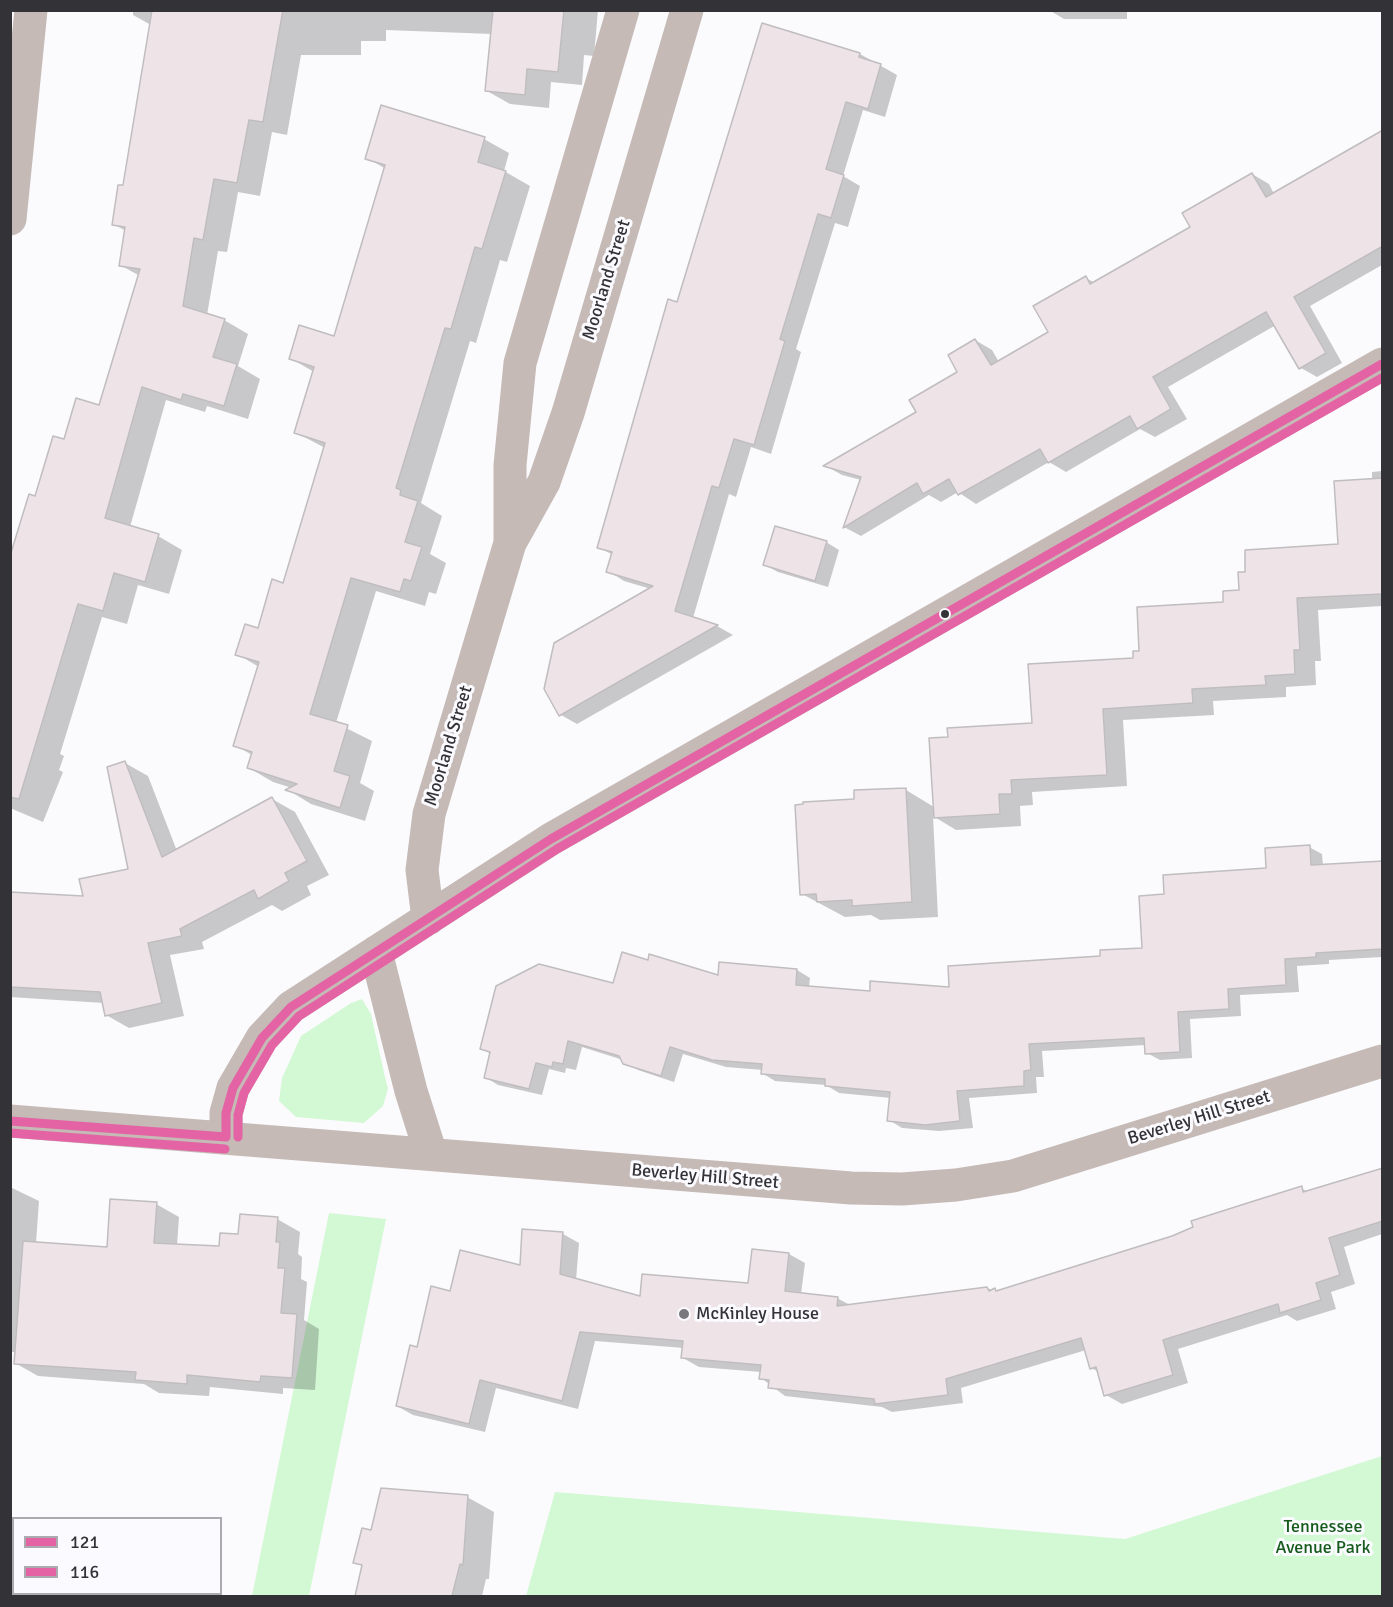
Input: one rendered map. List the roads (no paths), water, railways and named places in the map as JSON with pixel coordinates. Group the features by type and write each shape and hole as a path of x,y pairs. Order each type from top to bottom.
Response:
{"street":[{"path":"10,219 31,10"},
{"name":"Moorland Street","path":"510,543 510,465 520,363 623,10"},
{"name":"Moorland Street","path":"428,919 422,870 429,814 510,543 544,482 568,413 687,10"},
{"path":"226,1137 226,1113 232,1088 262,1038 291,1007 551,839 1383,364"},
{"path":"376,952 411,1091 431,1154"},
{"name":"Beverley Hill Street","path":"10,1121 850,1188 902,1189 956,1185 1013,1176 1383,1061"}],"place":[{"name":"McKinley House","path":"684,1314"}],"park label":[{"name":"Tennessee Avenue Park","path":"1323,1537"}]}
